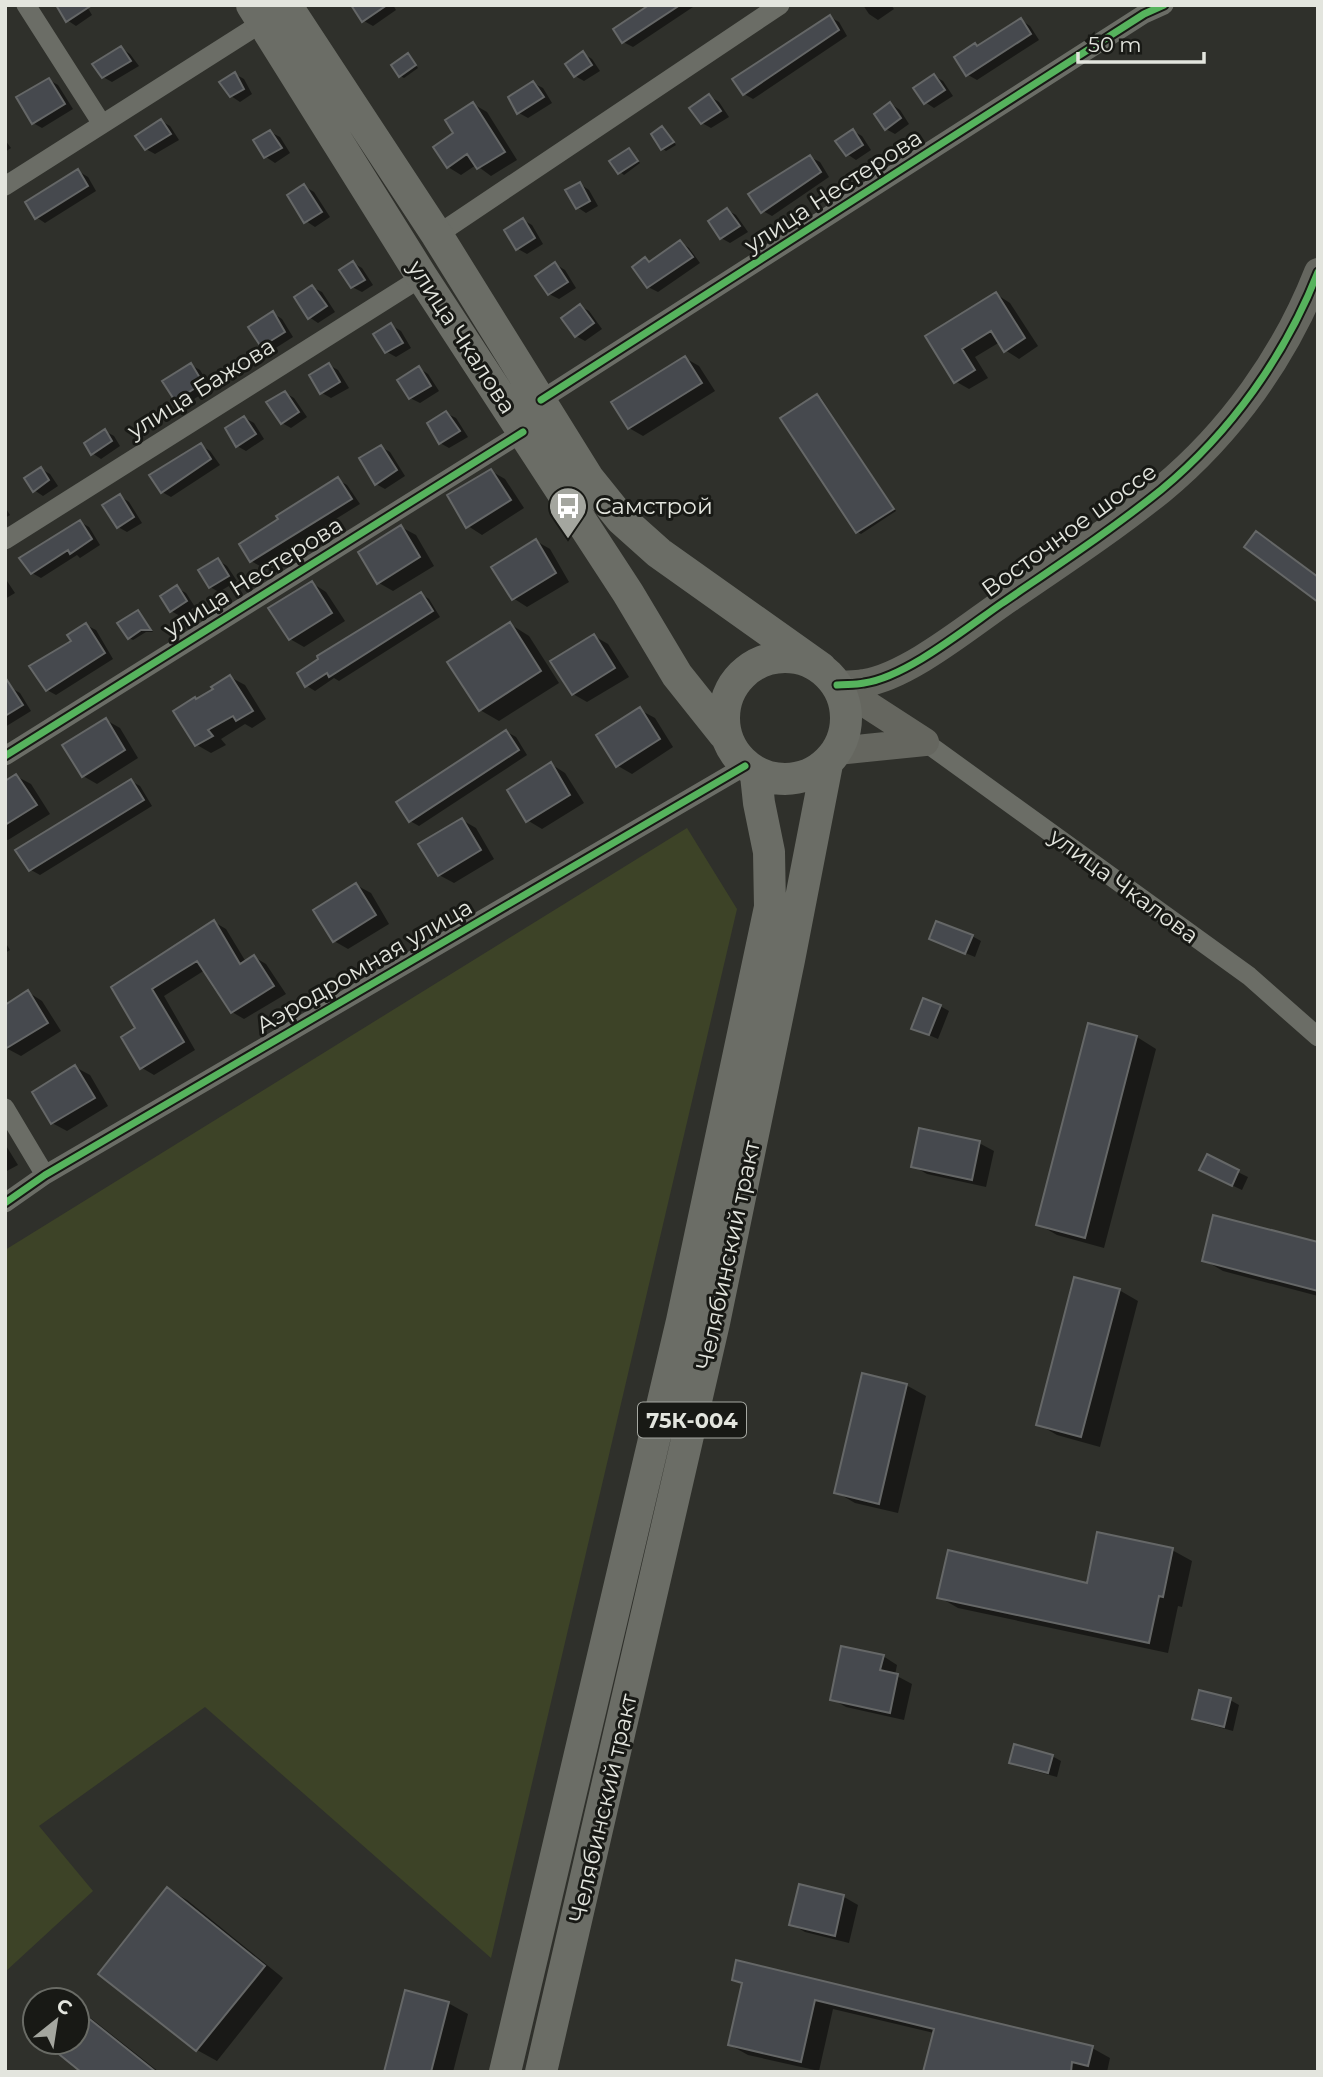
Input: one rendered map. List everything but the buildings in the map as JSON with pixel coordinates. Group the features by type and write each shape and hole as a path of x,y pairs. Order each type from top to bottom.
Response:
{"main road":[{"name":"улица Чкалова","path":"275,9 437,235 588,478 621,519 659,553 829,676"},
{"name":"улица Чкалова","path":"275,9 422,278 628,593 677,675 724,734"},
{"path":"768,658 800,658 829,676 846,707 846,730 832,758 797,779 776,780 751,771 724,734 724,702 740,674 768,658"},
{"name":"Челябинский тракт","path":"541,2072 714,1323 832,758"},
{"name":"Челябинский тракт","path":"505,2072 682,1321 770,907 769,852 751,771"}],"street":[{"path":"26,5 102,124"},
{"path":"437,235 780,5"},
{"name":"улица Нестерова","path":"541,400 1144,14 1164,5"},
{"path":"5,186 275,9"},
{"name":"Восточное шоссе","path":"829,676 864,683 899,671 1104,534 1163,488 1217,435 1271,367 1290,334 1318,272"},
{"name":"улица Бажова","path":"5,540 422,278"},
{"name":"улица Нестерова","path":"5,756 523,432"},
{"path":"829,676 925,742"},
{"path":"832,758 925,742"},
{"name":"улица Чкалова","path":"925,742 1249,976 1318,1037"},
{"name":"Аэродромная улица","path":"5,1203 45,1175 751,771"},
{"path":"5,1108 45,1175"}],"green space":[{"path":"687,828 737,909 491,1958 205,1707 39,1826 93,1891 5,1972 5,1250"}],"cycle path":[{"path":"541,400 1144,14 1164,5"},
{"path":"837,685 861,684 880,679 916,662 1122,520 1161,490 1210,443 1253,391 1289,333 1318,272"},
{"path":"5,756 523,432"},
{"path":"5,1203 45,1175 745,766"}],"place":[{"name":"Самстрой","path":"568,540"}]}
